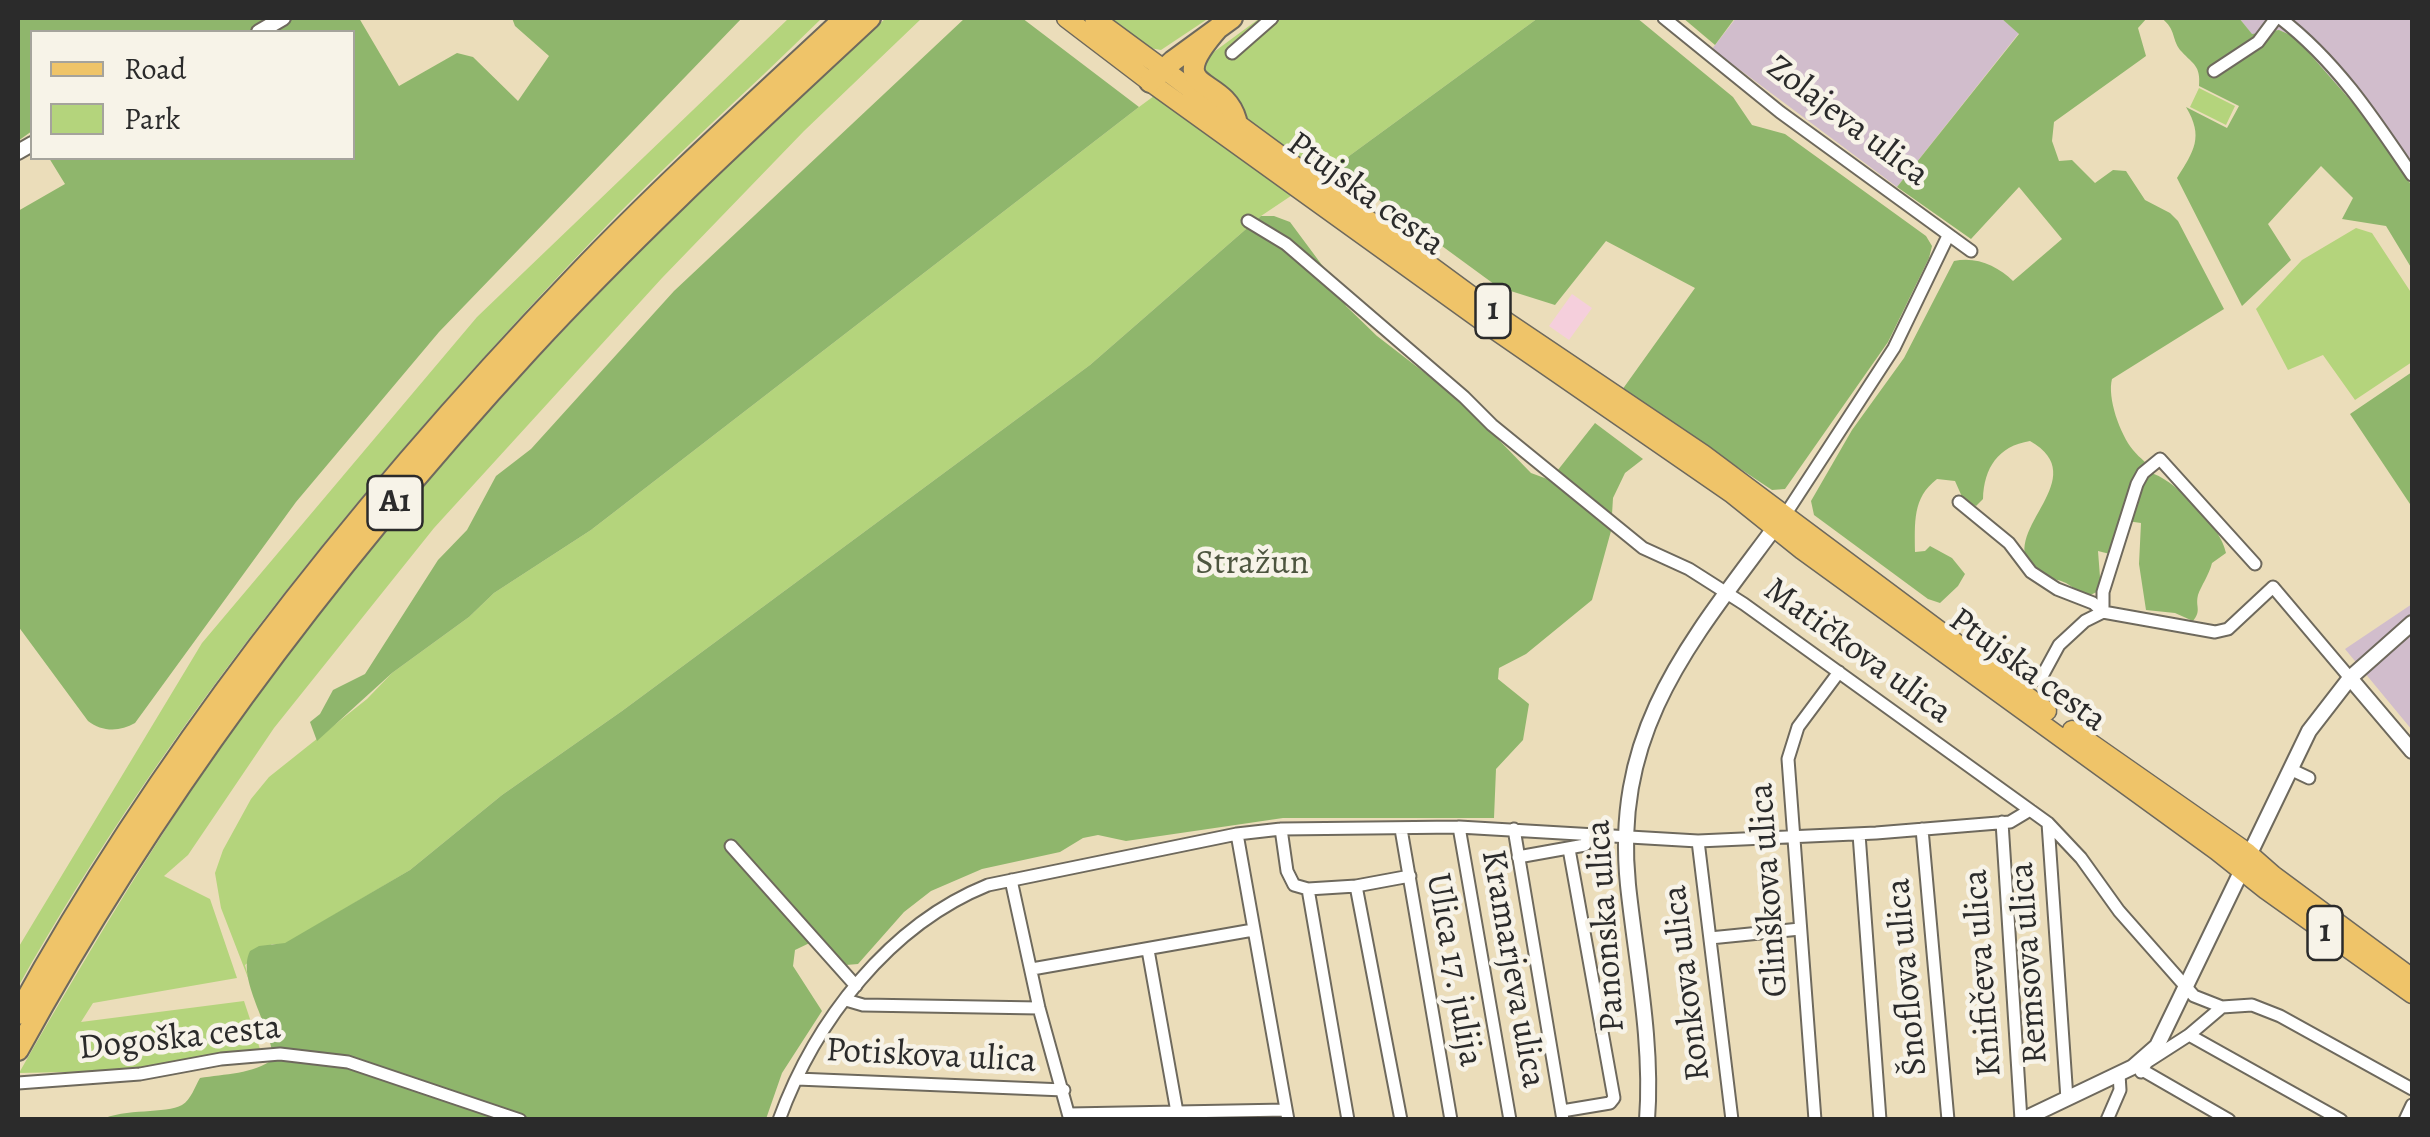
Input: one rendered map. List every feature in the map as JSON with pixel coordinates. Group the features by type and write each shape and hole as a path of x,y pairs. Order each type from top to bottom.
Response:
{"highway":[{"name":"A1","path":"18,1014 85,900 184,749 326,559 433,432 567,286 656,195 844,18"},
{"name":"A1","path":"18,1050 100,909 200,757 338,570 443,446 589,287 716,160 870,18"},
{"path":"1157,75 1225,22"},
{"path":"1225,22 1193,60 1193,69 1205,88 1232,106 1236,120"}],"main road":[{"name":"Ptujska cesta","path":"1066,18 1236,120 1507,322 1703,454 1779,522"},
{"name":"Ptujska cesta","path":"1094,18 1157,75 1489,326 1731,494 1779,522 2248,853 2412,994"},
{"name":"Ptujska cesta","path":"2248,853 2412,978"}],"street":[{"path":"1232,53 1272,18"},
{"name":"Zolajeva ulica","path":"1664,18 1780,112 1971,251"},
{"path":"2214,71 2258,42 2278,18 2300,33 2348,84 2412,175"},
{"name":"Matičkova ulica","path":"1248,221 1286,244 1464,396 1492,425 1643,548 1688,569 1726,594 2048,823 2082,858 2119,911 2187,986 2205,1003 2222,1007"},
{"path":"1779,522 1894,348 1948,236"},
{"path":"2102,612 2104,592 2137,484 2143,473 2160,459 2255,564"},
{"path":"1959,502 2009,543 2031,572 2057,589 2093,603 2102,612 2215,632 2228,629 2272,586 2412,751"},
{"name":"Panonska ulica","path":"1647,1120 1648,1078 1628,878 1630,795 1649,719 1684,650 1779,522"},
{"path":"2040,680 2059,645 2085,621 2102,612"},
{"path":"2138,1068 2163,1037 2309,731 2350,678 2412,623"},
{"name":"Glinškova ulica","path":"1815,1120 1788,758 1798,727 1839,672"},
{"path":"2290,769 2309,778"},
{"path":"784,1118 797,1079 821,1034 856,986 897,943 944,906 976,890 1011,880 1237,834 1281,829 1459,827 1698,840 1858,834 2002,822 2017,820 2030,810"},
{"name":"Knifičeva ulica","path":"2002,822 2022,1120"},
{"name":"Remsova ulica","path":"2048,823 2068,1100"},
{"name":"Kramarjeva ulica","path":"1459,827 1510,1120"},
{"path":"1281,829 1291,882 1299,888 1356,886 1410,876"},
{"name":"Ulica 17. julija","path":"1401,829 1452,1120"},
{"path":"1514,829 1562,1115 1610,1103 1614,1098 1569,848"},
{"name":"Šnoflova ulica","path":"1922,829 1948,1120"},
{"path":"1011,880 1070,1117 1177,1112 1287,1115 1237,834"},
{"path":"1858,834 1880,1120"},
{"path":"1518,857 1585,845 1588,836"},
{"name":"Ronkova ulica","path":"1698,840 1732,1120"},
{"path":"731,846 856,986"},
{"path":"1356,886 1400,1120"},
{"path":"1308,889 1348,1120"},
{"path":"1710,938 1800,929"},
{"path":"1032,969 1253,930"},
{"path":"1148,950 1177,1112"},
{"path":"846,1000 863,1004 1040,1008"},
{"path":"2022,1120 2138,1068 2190,1035 2222,1007 2252,1005 2266,1009 2412,1089"},
{"path":"2190,1035 2341,1120"},
{"name":"Dogoška cesta","path":"18,1083 140,1074 221,1058 280,1054 348,1062 520,1120"},
{"path":"2138,1068 2228,1120"},
{"path":"2107,1120 2120,1090 2118,1074"},
{"name":"Potiskova ulica","path":"797,1079 1064,1090"},
{"path":"2405,1120 2412,1105"}],"shaded area":[{"path":"1736,18 2001,18 2019,33 1897,187 1712,49"},
{"path":"2239,18 2412,18 2412,186 2366,118 2295,37 2279,30 2252,35"},
{"path":"1572,294 1592,308 1569,340 1549,326"},
{"path":"2412,604 2412,730 2345,649"}],"green space":[{"path":"18,18 359,18 399,86 457,53 473,57 518,101 549,56 515,26 512,18 742,18 439,332 296,502 135,723 111,730 88,721 18,626 18,211 65,184 50,160 355,160 355,30 30,30 30,132 18,141"},
{"path":"789,18 822,18 617,215 509,330 430,417 280,598 142,788 18,987 18,948 202,643 477,317"},
{"path":"886,18 922,18 804,131 662,278 434,528 274,728 188,855 164,876 210,899 237,978 93,1003 81,1022 244,1001 260,1049 115,1071 19,1073 113,914 213,758 285,658 384,534 488,413 652,239"},
{"path":"965,18 1022,18 1139,107 591,530 494,593 469,617 392,673 317,741 310,722 320,714 333,690 365,674 438,560 467,530 496,476 531,449 674,291"},
{"path":"1103,18 1209,18 1161,50 1144,47"},
{"path":"1260,18 1538,18 1261,216 1090,365 622,711 502,795 410,870 285,944 272,944 245,965 250,983 221,908 215,873 251,799 269,777 494,593 591,530"},
{"path":"1538,18 1637,18 1733,97 1752,125 1785,134 1926,236 1932,246 1888,342 1785,489 1772,490 1622,390 1695,288 1606,241 1555,305 1498,287 1334,167"},
{"path":"1683,18 1735,18 1715,45"},
{"path":"2001,18 2147,18 2138,28 2146,56 2054,122 2052,141 2059,161 2072,160 2095,183 2113,170 2126,171 2145,200 2170,213 2178,221 2224,309 2112,379 2111,387 2116,416 2133,450 2154,474 2198,507 2223,543 2226,553 2212,563 2198,595 2198,611 2193,621 2175,613 2146,610 2139,564 2141,523 2120,520 2110,554 2098,551 2101,590 2086,597 2031,567 2025,552 2027,536 2051,487 2053,471 2047,455 2030,441 2009,448 1995,460 1986,478 1983,499 1976,506 1963,499 1955,481 1937,479 1923,494 1917,512 1915,552 1930,546 1952,558 1965,574 1940,603 1928,599 1814,515 1811,501 1852,430 1904,358 1954,261 1986,264 2013,281 2062,239 2019,187 1971,239 1897,187 2019,34"},
{"path":"2161,18 2239,18 2252,34 2279,30 2295,37 2366,118 2412,186 2412,269 2386,226 2342,219 2353,198 2321,166 2268,224 2291,260 2242,306 2177,178 2195,144 2195,127 2186,107 2227,128 2239,106 2199,86 2197,70"},
{"path":"2199,88 2235,106 2226,125 2190,107"},
{"name":"Stražun","path":"1261,216 1290,222 1339,288 1346,306 1377,336 1460,400 1531,473 1550,480 1595,423 1643,459 1625,473 1613,498 1611,531 1592,600 1526,654 1499,668 1498,679 1529,704 1523,740 1496,769 1494,818 1283,818 1126,841 1098,835 1083,838 1060,852 982,869 931,891 904,912 858,964 846,965 820,938 795,950 793,966 822,1011 782,1073 766,1119 100,1120 175,1108 188,1100 200,1078 248,1071 273,1059 248,975 250,951 285,943 410,870 502,795 622,711 1090,365"},
{"path":"2356,228 2372,233 2412,294 2412,362 2355,400 2323,355 2288,370 2256,309 2302,260"},
{"path":"2412,372 2412,507 2350,414"}]}
